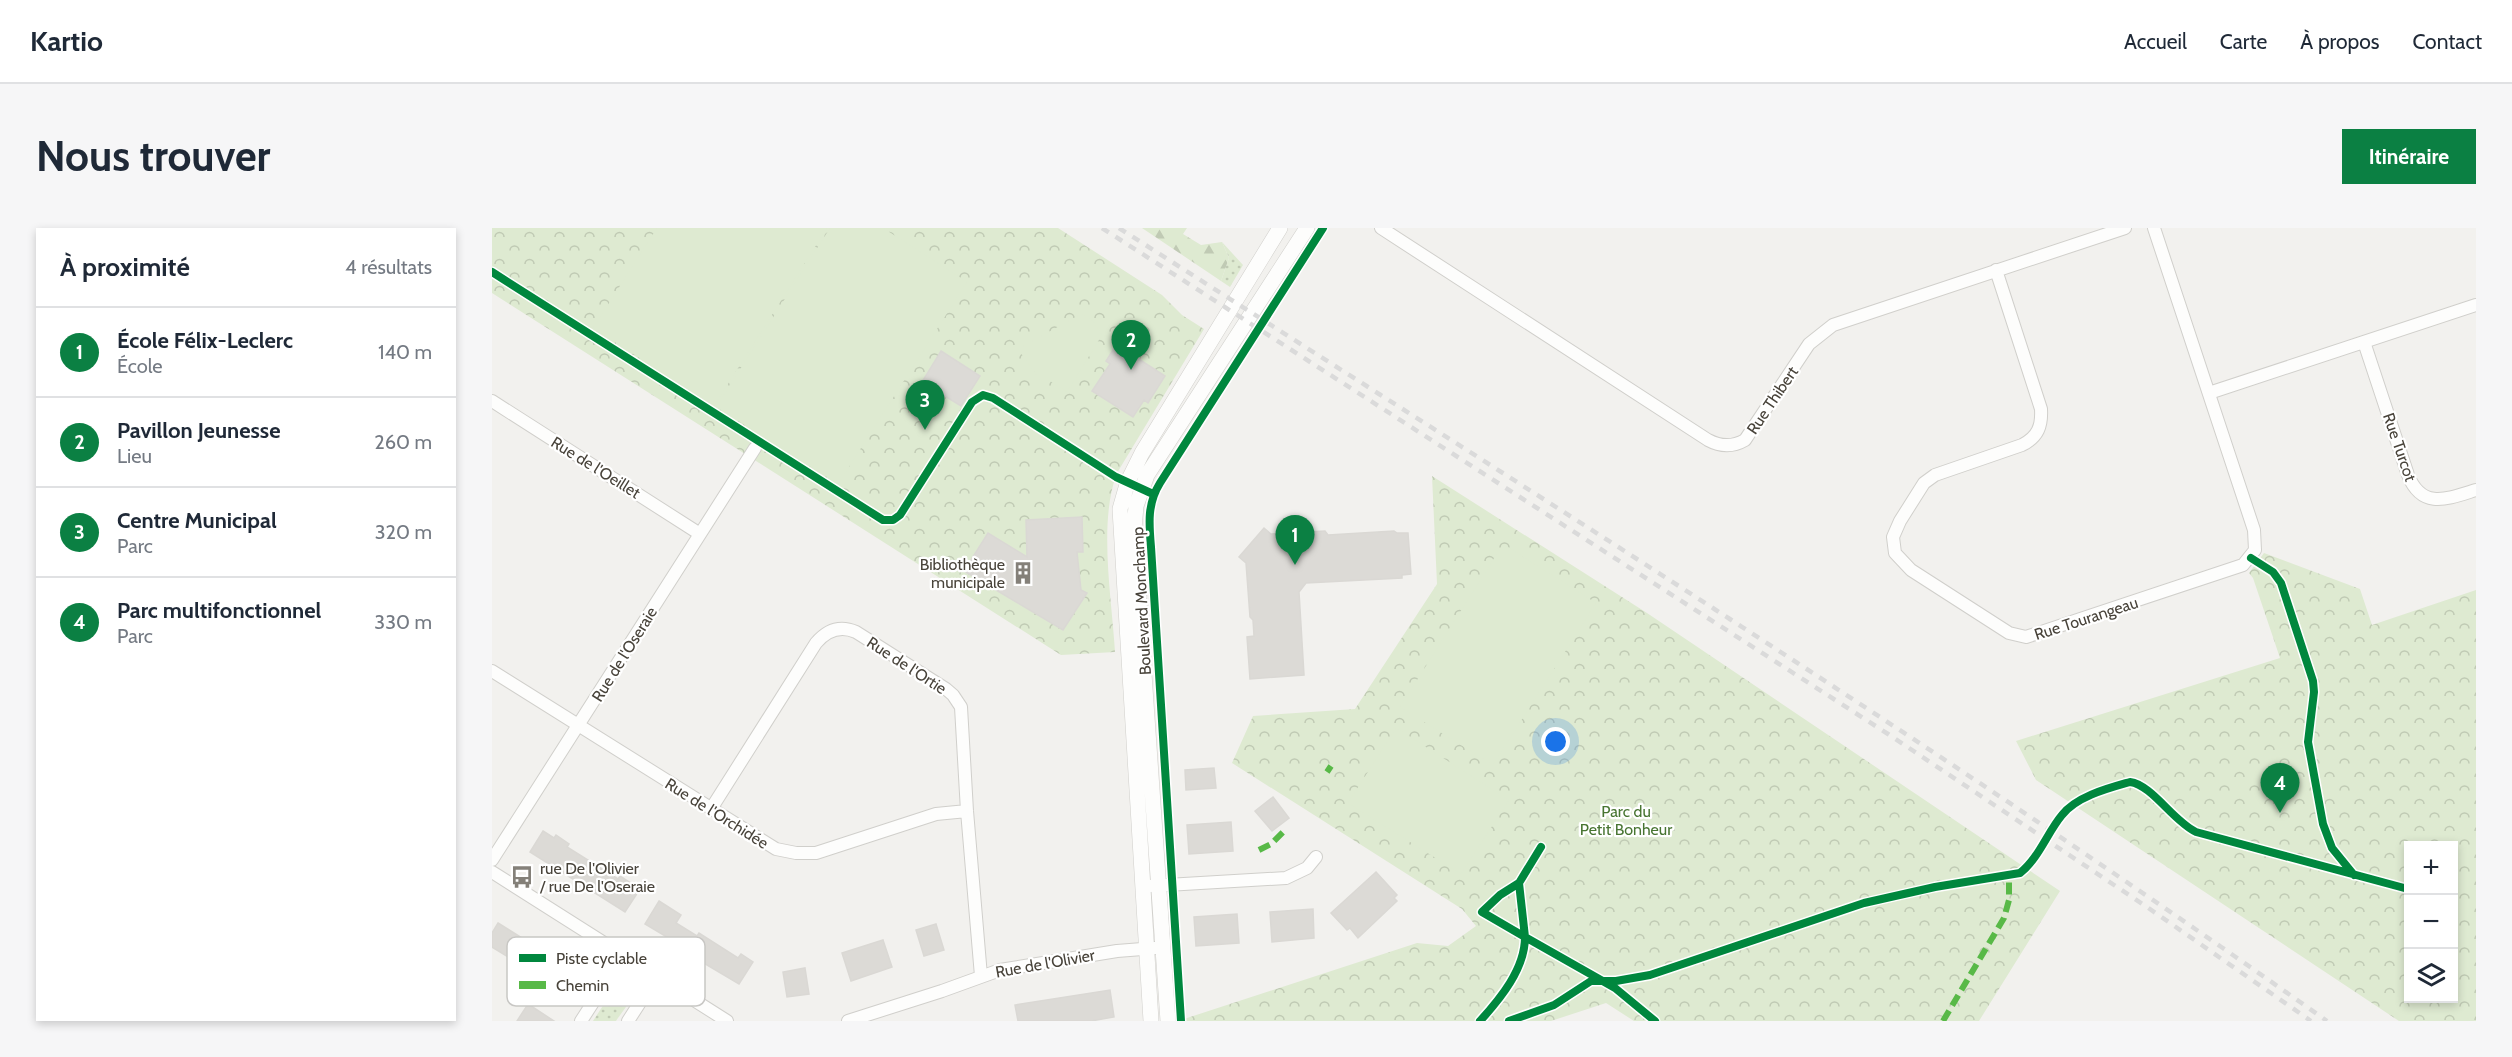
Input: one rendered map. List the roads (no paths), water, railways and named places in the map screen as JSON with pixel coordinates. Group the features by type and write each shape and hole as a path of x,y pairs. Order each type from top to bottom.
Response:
{"street":[{"name":"Boulevard Monchamp","path":"1168,1021 1163,948 1150,886 1120,530 1122,499 1138,460 1280,228"},
{"name":"Boulevard Monchamp","path":"1151,1021 1147,948 1150,886 1134,529 1136,506 1147,475 1307,228"},
{"name":"Rue Thibert","path":"1381,228 1708,440 1722,445 1738,444 1745,440 1804,351 1824,330 1843,320 2125,228"},
{"name":"Rue Tourangeau","path":"1996,270 2041,409 2039,430 2034,438 2022,445 1929,478 1900,521 1893,537 1895,553 1904,565 2009,633 2018,636 2034,636 2243,565 2251,558 2255,550 2254,530 2154,228"},
{"path":"2209,393 2476,305"},
{"name":"Rue Turcot","path":"2364,342 2408,475 2416,490 2434,500 2448,499 2476,490"},
{"name":"Rue de l'Oeillet","path":"492,401 700,534"},
{"name":"Rue de l'Oseraie","path":"492,860 754,448"},
{"name":"Rue de l'Ortie","path":"711,809 816,643 828,632 842,628 856,632 946,689 957,700 962,715 966,810 981,976"},
{"name":"Rue de l'Orchidée","path":"492,671 766,844 796,853 826,850 936,814 966,810"},
{"path":"1150,886 1286,878 1307,868 1316,857"},
{"path":"492,872 593,937"},
{"name":"Rue de l'Olivier","path":"848,1021 981,976 1018,966 1147,948 1163,948"},
{"path":"581,1021 591,1006"},
{"path":"628,1021 638,1006"},
{"path":"704,1006 727,1021"}],"railway":[{"path":"1102,228 1888,734 2147,907 2311,1021"},
{"path":"1119,228 1879,716 2030,816 2327,1021"}],"place":[{"name":"Pavillon Jeunesse","path":"1131,370"},
{"name":"Centre Municipal","path":"925,430"},
{"name":"École Félix-Leclerc","path":"1295,565"},
{"name":"Bibliothèque municipale","path":"1023,573"},
{"name":"Parc multifonctionnel","path":"2280,813"},
{"name":"rue De l'Olivier / rue De l'Oseraie","path":"522,877"}],"park label":[{"name":"Parc du Petit Bonheur","path":"1626,820"}]}
